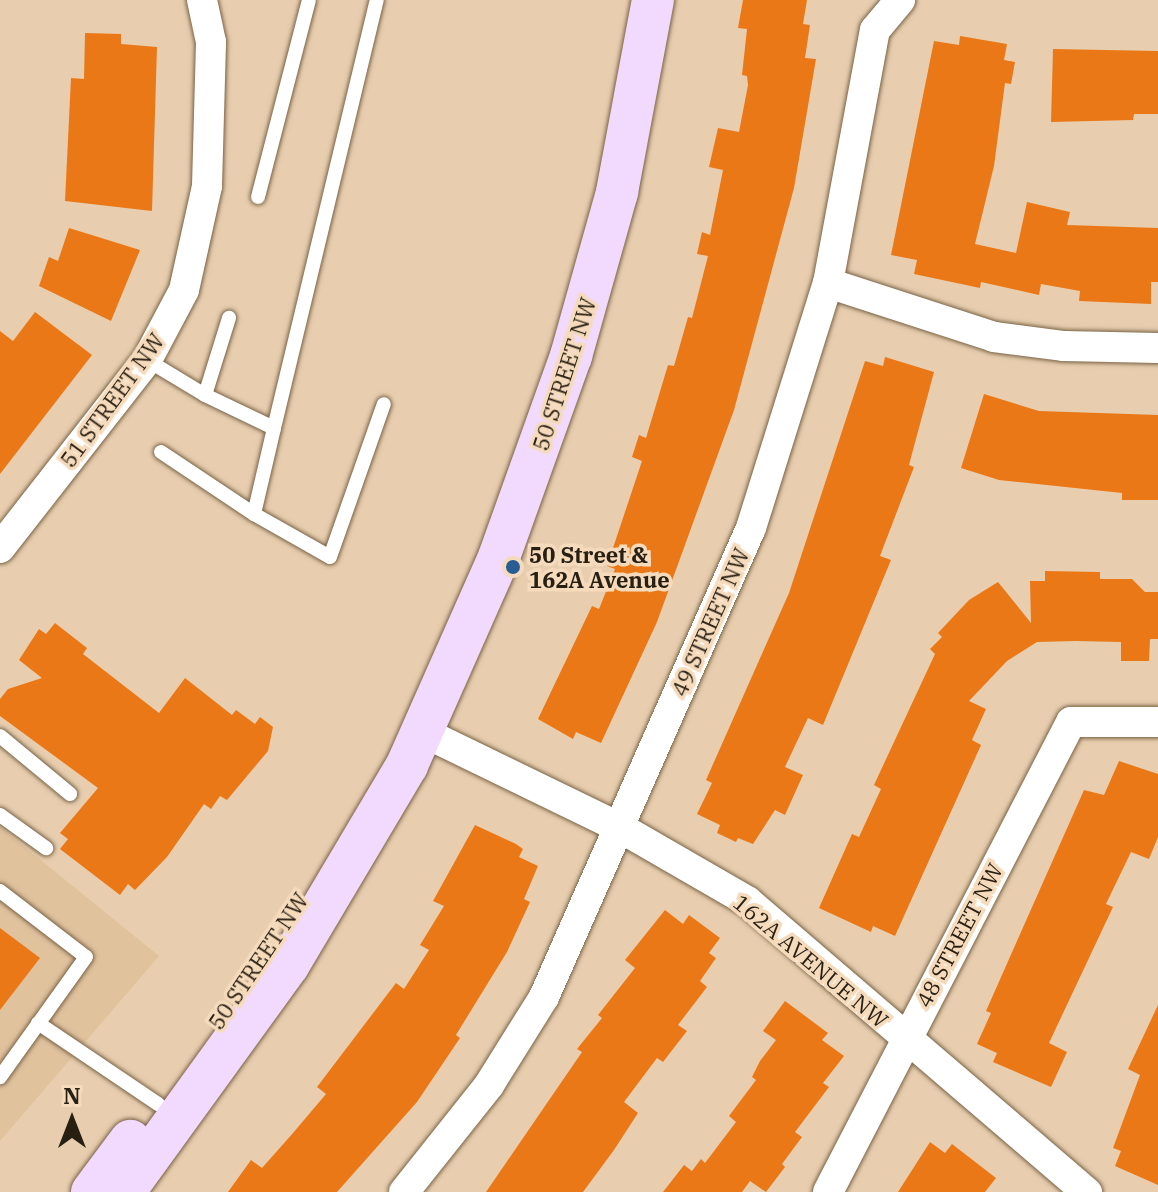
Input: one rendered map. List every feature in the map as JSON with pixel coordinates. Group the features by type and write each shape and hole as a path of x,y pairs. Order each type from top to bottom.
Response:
{"main road":[{"name":"50 STREET NW","path":"124,1192 289,964 390,800 499,557 571,356 617,192 653,0"},
{"name":"50 STREET NW","path":"92,1192 271,948 389,755 421,731"}],"street":[{"name":"51 STREET NW","path":"0,548 147,360 184,290 202,220 211,42 202,0"},
{"name":"49 STREET NW","path":"404,1192 468,1115 525,1029 567,949 751,528 828,283 875,30 897,1"},
{"path":"828,283 994,337 1064,346 1158,348"},
{"name":"48 STREET NW","path":"828,1192 1071,722 1158,722"},
{"name":"162A AVENUE NW","path":"421,731 619,827 747,901 904,1040 1087,1192"}],"lane":[{"path":"258,197 309,0"},
{"path":"254,514 377,0"},
{"path":"205,395 229,318"},
{"path":"147,360 205,395 274,428"},
{"path":"161,452 254,514 330,557 384,404"},
{"path":"0,736 70,794"},
{"path":"0,815 46,848"},
{"path":"0,891 86,957 1,1073"},
{"path":"38,1023 158,1104"}],"shaded area":[{"path":"0,827 159,956 0,1141"}],"building":[{"path":"743,0 807,0 803,24 810,25 805,58 816,59 794,188 734,410 657,622 601,743 576,732 573,739 538,719 592,606 599,609 615,569 607,566 642,461 632,457 639,435 646,438 668,365 674,366 688,317 692,318 708,256 697,254 702,232 710,235 723,170 709,167 718,128 739,132 748,85 747,76 742,75 747,29 738,28"},
{"path":"85,33 121,34 121,44 157,47 152,211 65,201 71,78 84,79"},
{"path":"960,36 1007,44 1004,60 1015,62 1011,84 1005,83 994,166 975,244 1016,253 1027,202 1070,212 1067,225 1158,228 1158,282 1151,282 1151,304 1079,301 1080,291 1041,284 1039,295 981,282 980,288 914,274 917,260 891,255 934,41 959,45"},
{"path":"1053,49 1158,51 1158,114 1134,114 1133,120 1051,122"},
{"path":"69,228 140,250 111,321 39,286 49,257 58,261"},
{"path":"35,312 92,355 0,474 0,331 13,341"},
{"path":"885,357 934,372 909,465 914,467 880,556 891,560 823,725 808,718 785,767 803,775 785,815 775,810 753,844 738,838 736,842 717,833 720,825 697,814 712,783 706,780 789,593 865,361 883,366"},
{"path":"984,394 1039,411 1158,415 1158,500 1122,500 1122,493 999,480 961,468"},
{"path":"1045,571 1100,572 1100,579 1132,579 1145,592 1158,592 1158,639 1150,639 1149,661 1121,661 1121,642 1076,641 1037,642 1007,661 969,701 986,709 972,740 981,745 895,936 873,926 871,932 819,908 852,834 859,837 881,789 874,785 935,654 930,649 942,637 938,633 969,600 998,582 1031,623 1030,581 1045,581"},
{"path":"55,623 87,648 83,654 159,713 185,678 232,715 236,710 255,724 260,717 273,727 268,751 227,800 220,796 211,809 204,804 167,857 135,890 128,884 120,895 60,849 68,839 60,833 98,788 0,716 0,699 8,689 42,678 19,660 39,629 46,634"},
{"path":"1119,761 1158,774 1158,837 1149,859 1131,852 1106,904 1113,907 1049,1043 1067,1052 1051,1087 993,1062 997,1053 977,1044 991,1013 986,1011 1084,790 1104,795"},
{"path":"475,825 516,844 523,849 519,857 538,866 524,899 530,902 507,952 456,1035 460,1038 417,1102 337,1192 228,1192 251,1160 262,1168 293,1133 326,1094 317,1087 396,983 404,989 429,950 420,945 444,906 433,901"},
{"path":"665,910 683,924 689,915 720,938 709,953 716,958 700,981 707,987 678,1025 687,1031 663,1062 657,1058 624,1102 638,1113 583,1192 486,1192 582,1052 577,1049 602,1018 598,1015 635,968 625,960"},
{"path":"0,928 40,958 0,1010"},
{"path":"785,1001 828,1033 822,1040 844,1056 823,1083 829,1087 795,1132 802,1137 782,1164 785,1167 766,1192 750,1181 742,1192 663,1192 684,1165 692,1171 701,1159 705,1163 736,1122 729,1116 756,1080 752,1077 760,1061 776,1040 763,1031"},
{"path":"1158,1005 1158,1185 1115,1166 1121,1151 1113,1148 1140,1075 1128,1069"},
{"path":"930,1142 945,1153 952,1144 996,1178 985,1192 898,1192"}],"place":[{"name":"50 Street & 162A Avenue","path":"513,567"}]}
